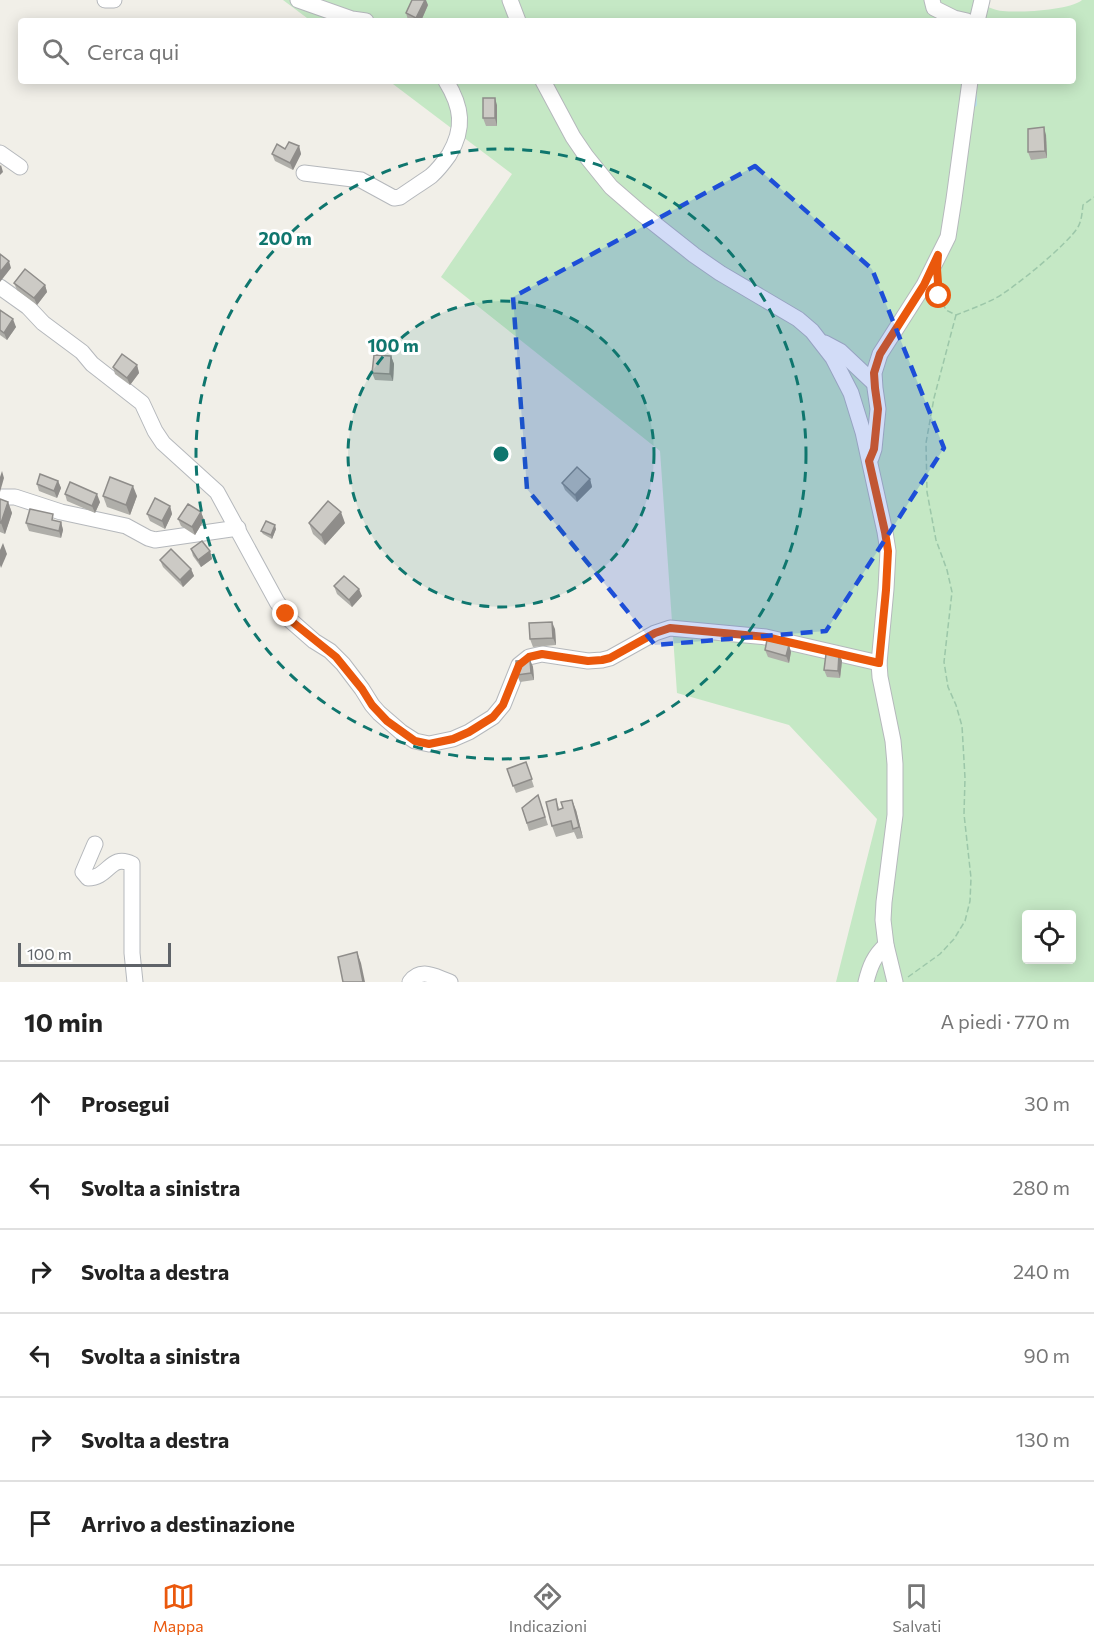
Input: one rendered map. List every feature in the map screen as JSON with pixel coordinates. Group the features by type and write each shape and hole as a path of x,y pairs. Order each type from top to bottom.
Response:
{"street":[{"path":"105,0 114,0"},
{"path":"298,0 349,18"},
{"path":"510,0 517,18"},
{"path":"932,0 934,8 954,18"},
{"path":"978,18 982,0"},
{"path":"304,173 361,180 394,198 400,197 432,175 443,164 457,141 460,128 457,105 448,84"},
{"path":"545,84 573,137 592,165 611,187 694,255 812,331 838,367 851,393 863,432 888,551 879,663 882,693 893,741 896,786 884,920 886,945 901,980"},
{"path":"869,461 874,449 878,409 874,373 880,354 924,285 948,237 970,84"},
{"path":"0,153 20,167"},
{"path":"0,287 28,307 43,323 82,352 92,364 142,403 163,443 217,492 277,602 290,620 336,657 387,721 407,736 421,742 438,743 453,739 493,717 503,705 519,665 529,657 542,654 588,661 602,660 610,658 655,633 670,628 766,637 879,663"},
{"path":"822,342 840,351 874,383"},
{"path":"0,497 15,497 61,512 126,526 155,540 238,528"},
{"path":"95,844 83,873 88,878 96,878 117,861 124,860 132,864 132,952 135,982"},
{"path":"866,982 872,960 886,945"},
{"path":"410,982 416,975 421,974 450,982"}],"path":[{"path":"938,278 939,296 946,310 956,315 996,298 1028,276 1072,234 1081,218 1083,205 1094,197"},
{"path":"901,980 940,954 954,939 965,921 970,901 971,878 964,814 965,778 962,726 948,687 944,662 952,592 936,540 927,492 926,443 934,398 956,315"}],"highlighted area":[{"path":"755,166 872,269 944,448 826,631 655,645 527,489 513,297"}],"green space":[{"path":"283,0 977,0 997,10 1021,12 1067,6 1082,0 1094,0 1094,982 836,982 877,819 789,725 677,693 660,451 441,277 512,174 393,84 1076,84 1076,18 307,18"}],"building":[{"path":"412,0 425,0 416,18 406,13"},
{"path":"483,98 495,98 495,118 483,118"},
{"path":"1044,127 1045,151 1028,152 1028,129"},
{"path":"289,142 299,146 290,163 272,154 277,144 285,149"},
{"path":"0,254 9,261 0,272"},
{"path":"25,269 45,285 34,298 14,283"},
{"path":"0,310 13,319 4,333 0,330"},
{"path":"122,354 137,365 127,378 113,367"},
{"path":"374,355 391,356 390,374 372,373"},
{"path":"577,467 590,479 575,495 562,483"},
{"path":"40,474 58,481 54,491 37,484"},
{"path":"110,477 133,486 126,505 103,496"},
{"path":"70,482 97,494 92,506 65,494"},
{"path":"155,498 170,506 162,521 147,514"},
{"path":"0,499 8,502 1,523 0,523"},
{"path":"328,501 341,512 321,535 309,523"},
{"path":"188,504 201,512 192,527 178,519"},
{"path":"30,509 53,514 52,520 61,522 59,531 26,523"},
{"path":"266,521 275,525 271,535 261,531"},
{"path":"202,541 210,551 198,560 191,549"},
{"path":"171,549 191,569 180,580 160,560"},
{"path":"344,576 359,589 349,600 334,586"},
{"path":"552,622 553,638 530,639 529,623"},
{"path":"767,640 789,645 786,656 765,650"},
{"path":"826,654 839,654 838,671 824,670"},
{"path":"530,660 531,673 517,675 516,661"},
{"path":"526,762 532,779 513,786 507,769"},
{"path":"538,795 545,817 527,823 522,808"},
{"path":"556,799 558,810 563,808 561,802 572,800 579,827 573,829 571,821 552,826 546,802"},
{"path":"357,952 363,982 343,982 338,957"}],"waterway":[{"path":"975,94 975,105"}],"route":[{"path":"286,614 290,620 343,664 372,705 387,721 415,741 429,744 453,739 493,717 503,705 519,665 529,657 542,654 588,661 602,660 610,658 655,633 670,628 766,637 879,663 888,551 869,461 874,449 878,409 874,373 887,341 924,285 938,255 939,296"}]}
